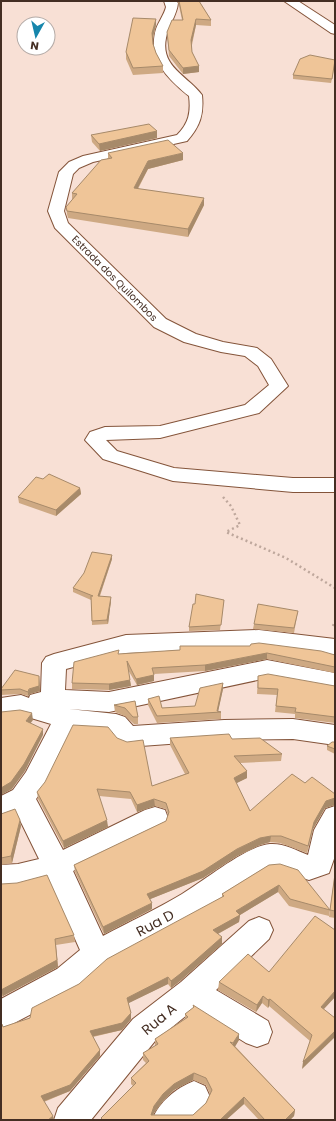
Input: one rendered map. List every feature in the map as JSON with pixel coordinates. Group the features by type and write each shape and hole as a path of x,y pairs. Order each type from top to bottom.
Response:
{"street":[{"name":"Estrada dos Quilombos","path":"170,1 172,3 172,8 161,30 159,53 167,69 195,95 197,112 193,127 182,138 88,159 74,165 66,172 56,211 61,225 160,323 190,338 221,347 251,352 265,363 279,386 252,409 160,432 105,433 98,436 95,440 110,455 173,474 293,485 335,486"},
{"path":"290,1 334,27"},
{"path":"96,954 56,866 12,803 35,780 57,711 54,663 126,644 334,637"},
{"path":"57,711 109,702 267,669 335,682"},
{"path":"11,707 57,711 116,724 127,736 224,730 293,729 335,734"},
{"name":"Rua D","path":"1,1015 68,978 96,954 192,903 251,864 269,856 282,857 309,868 315,867 319,864 328,830 335,817"},
{"path":"1,877 14,878 56,866 155,818"},
{"name":"Rua A","path":"70,1120 144,1030 192,992 259,930"},
{"path":"192,992 257,1032"},
{"path":"168,1120 194,1098"}],"path":[{"path":"205,478 231,506 240,525 226,532 286,558 335,588"},
{"path":"334,637 335,621"}],"building":[{"path":"179,1 199,1 211,20 196,19 191,40 192,52 199,66 183,68 169,50 167,32 172,20 183,20"},
{"path":"133,18 156,19 152,33 153,44 163,66 133,68 126,52"},
{"path":"310,55 335,60 332,79 293,75 300,59"},
{"path":"149,124 157,131 99,144 91,135"},
{"path":"168,140 183,153 148,161 134,188 204,198 188,229 67,211 66,207 77,194 72,193 101,160 112,158 108,153"},
{"path":"49,474 80,488 56,510 18,497 36,477 43,479"},
{"path":"92,552 112,555 98,596 111,597 107,620 92,621 91,596 93,596 73,588 84,573"},
{"path":"196,594 224,600 221,625 189,627"},
{"path":"258,604 298,611 294,628 254,624"},
{"path":"259,643 321,651 335,655 335,667 267,653 205,665 152,668 154,675 136,679 127,661 130,680 109,684 72,683 74,662 119,650 118,654 180,650 180,646 250,646 251,644"},
{"path":"15,670 39,676 39,686 29,689 28,692 20,689 1,690"},
{"path":"268,674 335,686 335,717 295,712 296,708 276,706 278,689 258,688 258,676"},
{"path":"223,683 217,711 221,712 157,716 148,699 159,696 162,708 195,706 200,688"},
{"path":"135,701 138,717 133,717 125,708 114,705"},
{"path":"20,710 32,713 26,721 43,729 24,764 11,782 1,788 1,712"},
{"path":"73,725 108,727 117,738 127,742 143,740 152,786 189,773 170,738 229,734 232,739 260,738 282,754 234,756 247,771 234,778 250,811 292,774 305,783 312,777 335,794 335,798 326,801 314,822 308,846 281,836 260,838 237,849 203,871 147,894 152,903 103,927 74,865 166,821 169,812 166,803 154,799 137,805 130,792 97,789 107,820 63,841 37,792 45,782"},
{"path":"332,742 335,742 335,749 327,746"},
{"path":"15,809 20,820 11,856 1,858 1,814"},
{"path":"280,864 298,870 330,910 290,899 279,885 236,911 240,915 213,930 222,937 180,974 171,981 168,977 127,998 131,1013 122,1023 90,1031 100,1050 70,1085 41,1096 53,1116 48,1120 1,1120 1,1024 3,1027 30,1018 32,1008 79,984 107,959 224,896 222,894 269,865"},
{"path":"335,874 335,911 330,910"},
{"path":"47,875 74,935 55,939 57,960 1,990 1,884 17,883"},
{"path":"315,916 335,930 335,991 321,1007 335,1018 335,1031 303,1062 312,1035 270,999 268,1000 263,996 257,1005 219,982 248,954 269,972"},
{"path":"193,1005 239,1034 233,1043 230,1042 295,1110 285,1120 265,1120 244,1097 220,1120 103,1120 101,1118 136,1083 131,1078 149,1061 143,1053 158,1044 155,1039 188,1017 185,1014 194,1007","holes":["194,1073 206,1078 212,1090 206,1103 193,1115 151,1115 154,1106 163,1094 174,1084"]}]}
